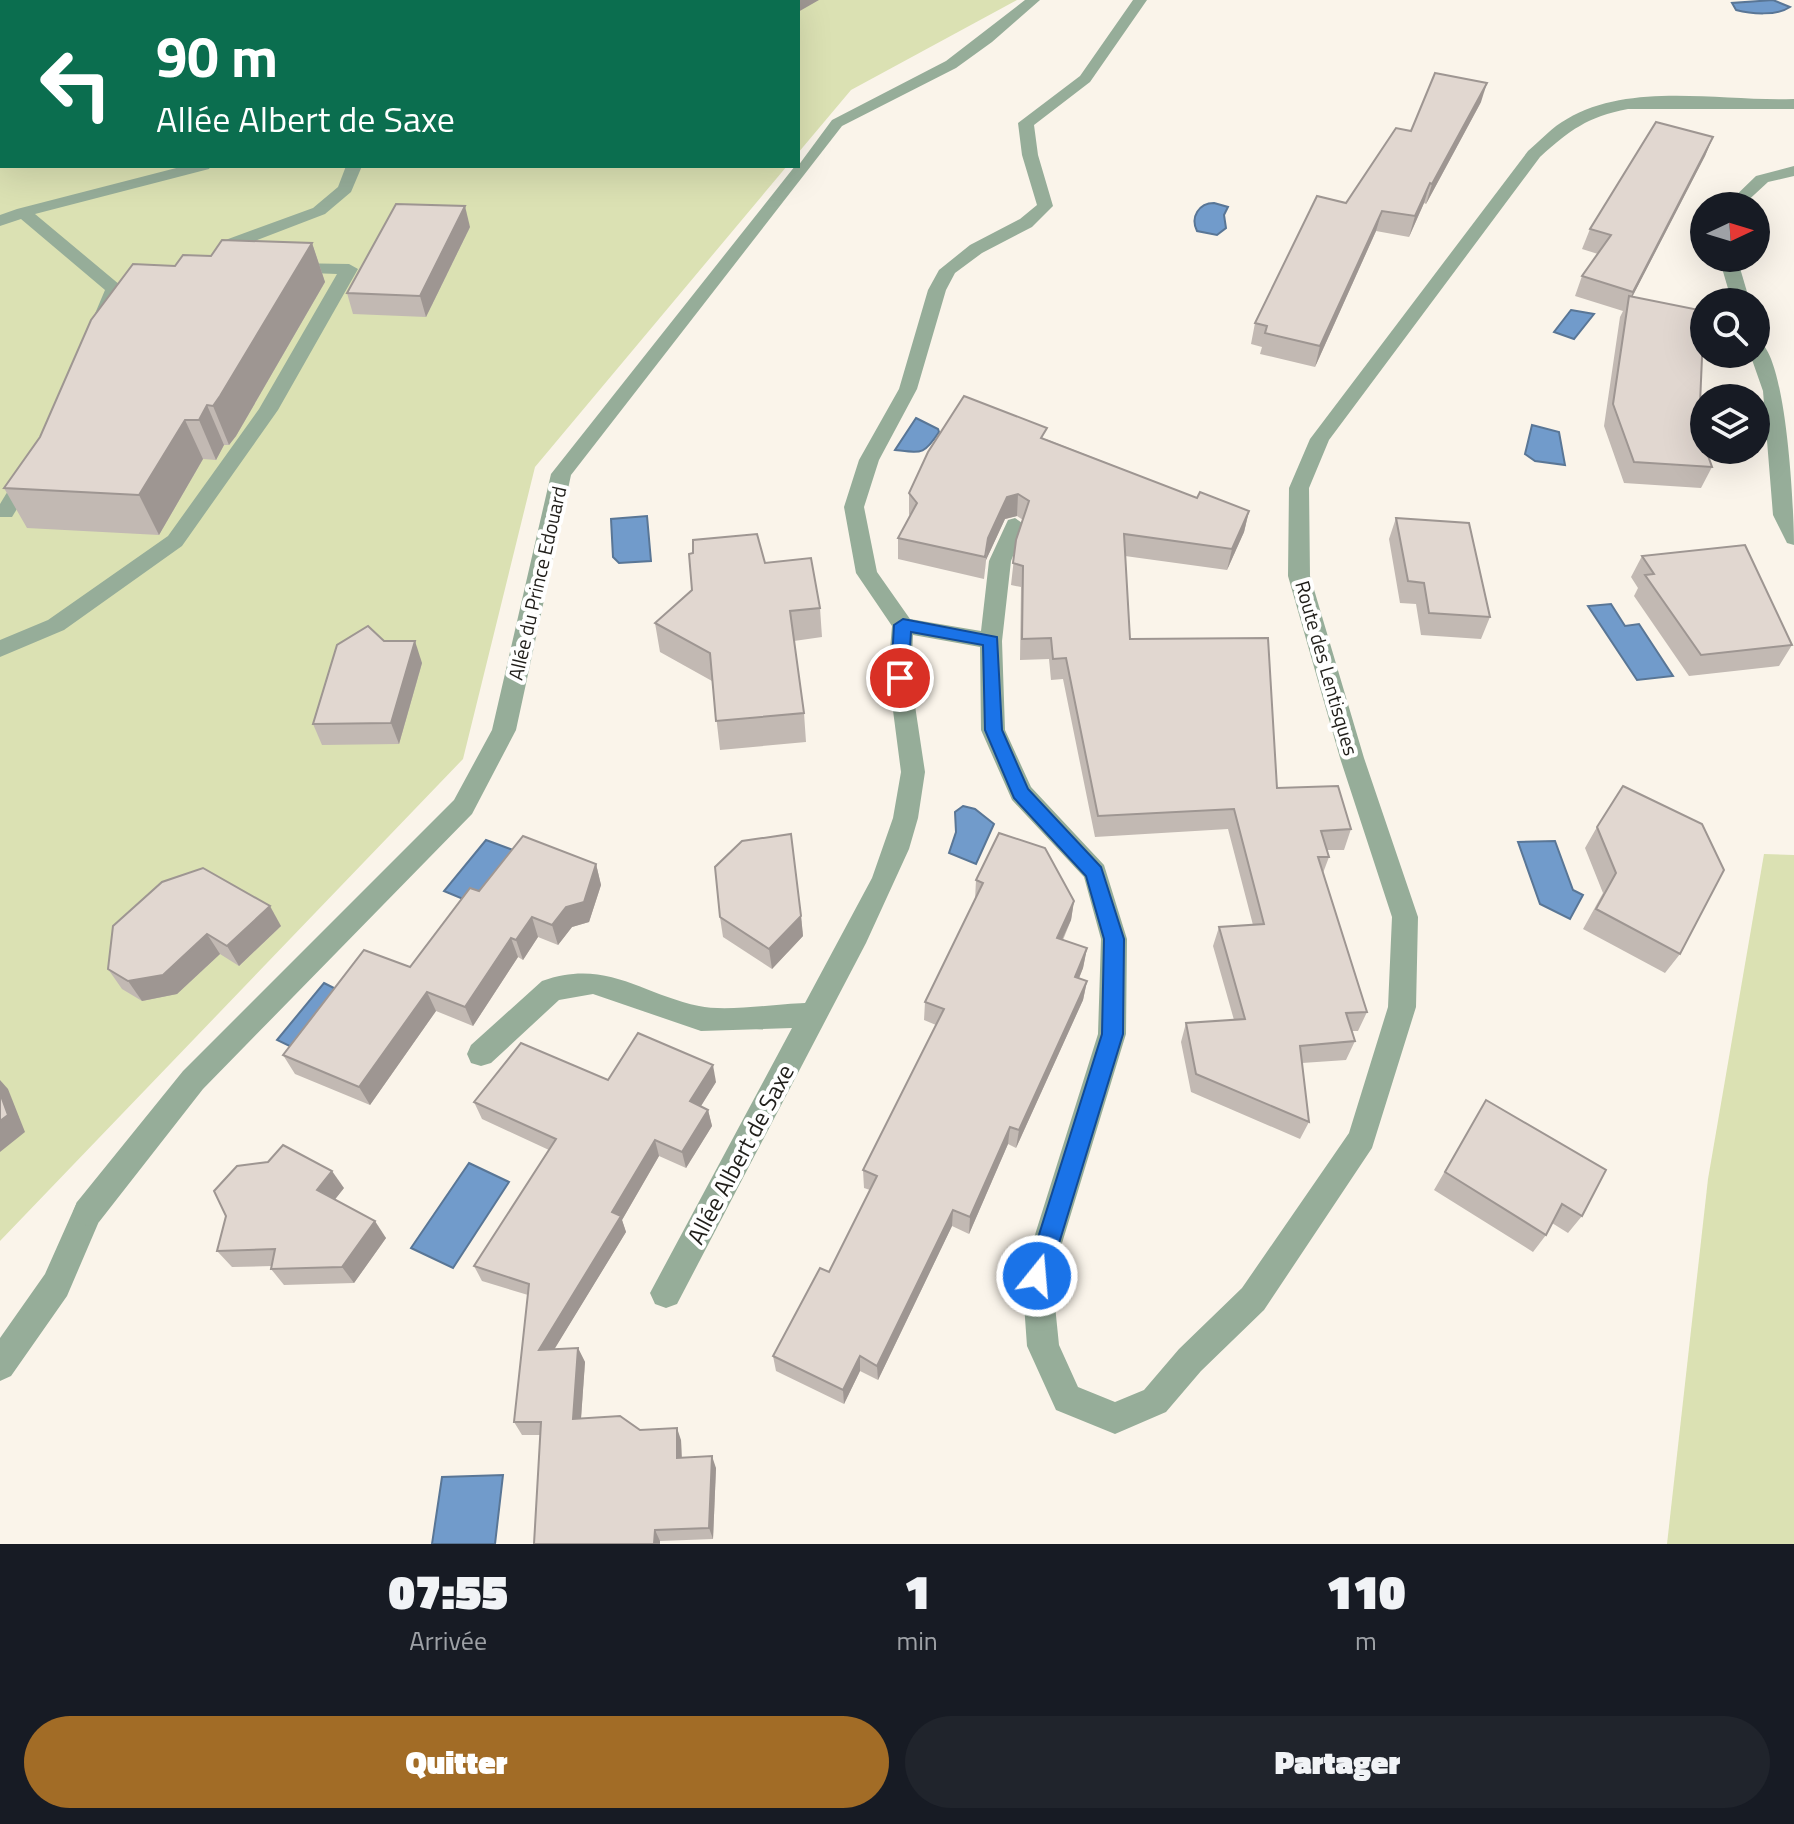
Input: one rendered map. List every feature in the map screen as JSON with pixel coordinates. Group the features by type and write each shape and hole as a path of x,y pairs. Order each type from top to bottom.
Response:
{"street":[{"name":"Allée du Prince Edouard","path":"0,1365 56,1285 88,1212 193,1080 463,807 504,730 561,474 837,123 859,107 938,72 992,36 1033,0"},
{"path":"1015,525 1000,561 991,641 903,625 867,573 854,507 869,460 908,389 937,290 948,270 976,249 1026,223 1045,206 1038,174 1025,148 1026,123 1085,79 1140,0"},
{"name":"Route des Lentisques","path":"991,641 993,730 1021,793 1095,872 1114,939 1112,1034 1037,1276 1043,1346 1067,1399 1115,1418 1155,1401 1190,1360 1253,1299 1362,1139 1402,1007 1405,917 1352,758 1299,576 1299,488 1320,439 1534,154 1576,119 1617,107 1660,103 1794,104"},
{"path":"0,221 23,212 195,168"},
{"path":"240,266 222,261 226,246 319,211 345,189 353,168"},
{"path":"1748,192 1762,179 1794,171"},
{"path":"23,212 114,289 97,330"},
{"path":"0,649 56,625 175,541 209,494 268,410 349,269 271,267"},
{"path":"1764,368 1772,391 1783,515 1794,538"},
{"path":"5,512 36,462"},
{"name":"Allée Albert de Saxe","path":"666,1293 872,909 911,789 915,753 900,678 903,625"},
{"path":"481,1054 552,989 593,983 701,1019 814,1015"}],"green space":[{"path":"800,0 1017,0 851,90 800,151"},
{"path":"0,168 785,168 535,467 463,759 0,1241"},
{"path":"1764,854 1794,855 1794,1544 1667,1544 1708,1179"}],"water":[{"path":"1773,0 1790,7 1778,12 1756,13 1736,10 1732,3"},
{"path":"1214,203 1228,207 1224,215 1226,228 1217,235 1197,231 1197,212 1204,205"},
{"path":"1571,310 1594,314 1574,339 1554,332"},
{"path":"916,418 939,432 922,451 895,450"},
{"path":"1532,425 1559,432 1565,465 1535,461 1525,454"},
{"path":"647,516 651,561 619,563 613,557 611,519"},
{"path":"1611,604 1625,626 1639,624 1673,676 1637,680 1588,606"},
{"path":"963,806 975,809 994,824 976,864 949,853 956,832 955,812"},
{"path":"486,840 513,850 479,894 463,899 444,891"},
{"path":"1555,841 1573,890 1583,895 1570,919 1540,904 1518,842"},
{"path":"324,983 346,994 300,1051 277,1040"},
{"path":"469,1163 509,1182 453,1268 411,1248"},
{"path":"503,1475 495,1544 432,1544 442,1477"}],"building":[{"path":"1435,73 1487,83 1430,183 1415,216 1382,211 1320,346 1265,333 1267,326 1255,323 1317,196 1346,203 1396,128 1411,131"},
{"path":"1656,122 1713,137 1633,292 1582,276 1611,235 1590,229"},
{"path":"396,204 465,206 420,296 347,293"},
{"path":"222,240 312,243 220,396 213,406 207,405 199,420 185,420 139,495 4,488 40,437 91,320 133,264 175,266 183,255 211,256"},
{"path":"1629,296 1690,308 1690,368 1702,368 1701,384 1690,384 1690,464 1711,464 1712,467 1634,462 1613,404"},
{"path":"964,396 1047,428 1041,438 1197,498 1200,492 1249,511 1232,549 1124,534 1130,639 1268,638 1277,788 1338,786 1351,829 1321,831 1329,857 1318,857 1367,1012 1346,1013 1355,1041 1300,1046 1309,1122 1196,1074 1186,1023 1245,1019 1219,927 1264,924 1234,809 1098,816 1066,658 1053,659 1051,638 1022,639 1023,566 1013,563 1016,540 1029,501 1018,494 1007,497 988,538 985,557 898,538 917,503 909,493 928,452"},
{"path":"1396,518 1469,523 1490,617 1429,613 1424,583 1408,581"},
{"path":"757,534 765,563 811,558 820,608 790,611 804,713 716,721 710,653 655,623 692,590 689,554 693,553 693,540"},
{"path":"1745,545 1792,645 1701,655 1645,575 1654,574 1642,556"},
{"path":"368,626 384,641 415,641 391,723 313,724 337,645"},
{"path":"1623,786 1702,824 1724,870 1680,954 1596,909 1616,873 1597,827"},
{"path":"999,833 1045,848 1074,901 1057,938 1087,948 1075,977 1087,981 1019,1130 1010,1127 970,1217 953,1210 877,1366 860,1356 843,1390 773,1356 820,1268 829,1272 877,1176 863,1170 944,1009 925,1002 983,883 976,880"},
{"path":"791,834 801,916 769,949 720,917 715,867 742,841"},
{"path":"523,836 596,864 584,902 566,907 552,925 532,917 516,940 511,938 465,1007 427,992 359,1087 283,1055 364,950 410,967 470,888 479,891"},
{"path":"203,868 270,906 227,946 207,934 163,975 128,981 108,969 113,926 162,882"},
{"path":"638,1033 713,1065 690,1101 708,1110 682,1152 655,1140 612,1212 621,1216 539,1350 578,1348 573,1419 620,1416 640,1430 677,1428 677,1458 712,1456 709,1528 655,1530 654,1544 534,1544 541,1422 514,1422 529,1284 474,1266 556,1139 474,1102 521,1043 608,1080"},
{"path":"0,1093 8,1115 0,1121"},
{"path":"1486,1100 1606,1170 1582,1216 1562,1204 1546,1235 1445,1172"},
{"path":"283,1145 332,1171 317,1190 375,1221 342,1267 271,1269 275,1249 217,1251 226,1216 214,1191 237,1166 268,1162"}],"route":[{"path":"900,678 903,625 991,641 993,730 1021,793 1095,872 1114,939 1112,1034 1037,1276"}]}
